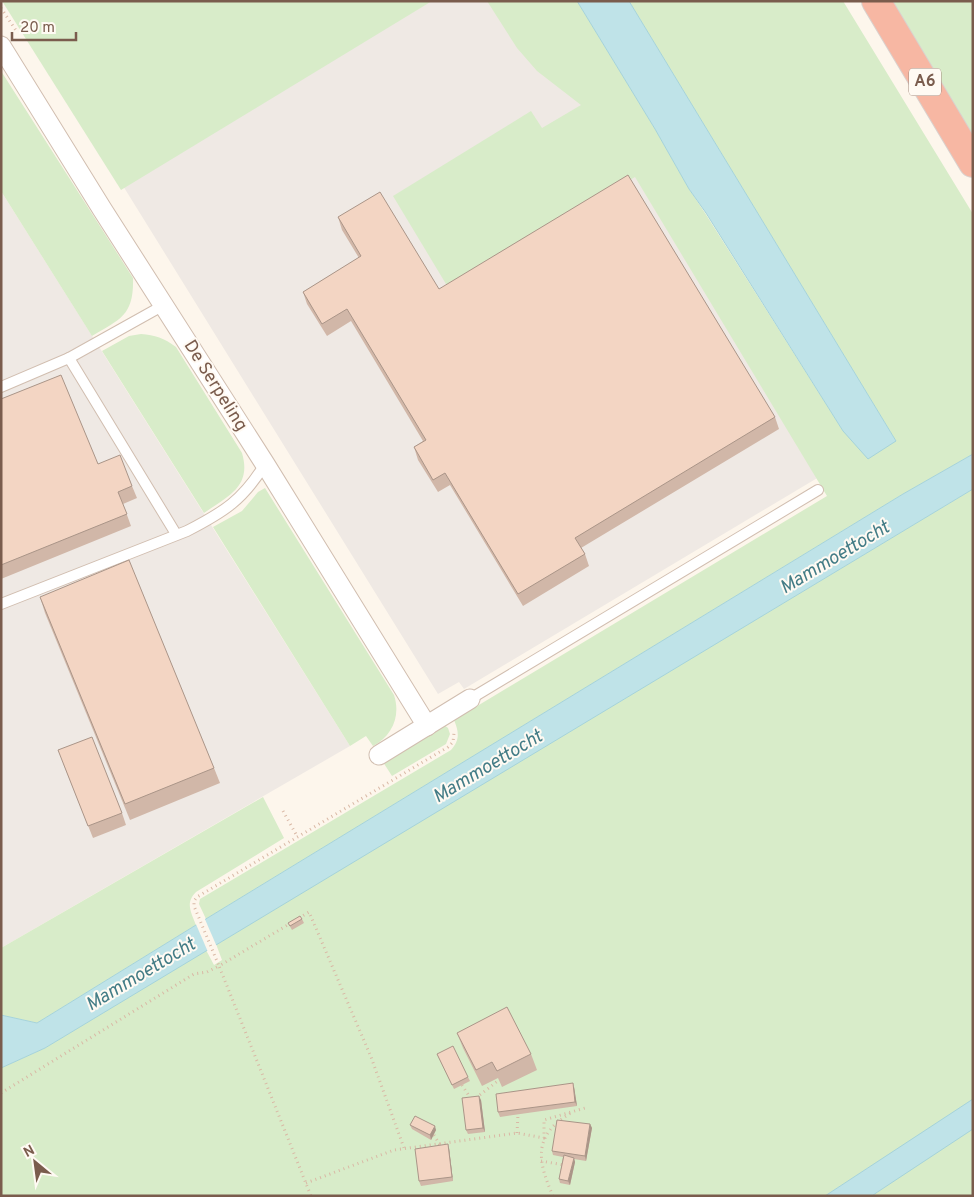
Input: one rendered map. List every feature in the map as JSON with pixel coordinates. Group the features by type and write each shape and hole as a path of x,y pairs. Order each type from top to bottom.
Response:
{"highway":[{"name":"A6","path":"876,1 973,163"}],"street":[{"name":"De Serpeling","path":"1,46 102,209 265,464 427,726"},
{"path":"378,754 470,699"}],"lane":[{"path":"1,387 69,358 164,305"},
{"path":"69,358 176,534"},
{"path":"1,604 208,520 232,504 253,484 265,464"},
{"path":"470,699 818,490"}],"path":[{"path":"312,1196 194,906 194,901 199,895 448,747 453,742 454,731 445,714"},
{"path":"282,811 297,836"},
{"path":"1,1093 194,974 207,972 309,912 371,1057 404,1148"},
{"path":"462,1085 473,1101 499,1080"},
{"path":"553,1196 540,1161 544,1138 544,1120 585,1108"},
{"path":"544,1138 558,1121 578,1109"},
{"path":"517,1133 518,1114"},
{"path":"477,1133 477,1139"},
{"path":"306,1183 404,1148 517,1133 544,1138"},
{"path":"434,1135 440,1144"},
{"path":"436,1150 440,1144"},
{"path":"540,1161 564,1165"}],"shaded area":[{"path":"419,1 514,1 626,129 829,471 464,689 459,682 438,694 120,181"},
{"path":"1,191 350,746 1,948"}],"green space":[{"path":"2,1 432,1 121,190"},
{"path":"487,1 577,1 689,189 843,431 896,441 629,1 843,1 973,214 973,454 903,494 206,919 199,904 200,899 451,750 458,736 454,720 827,496 635,177 449,289 393,196 531,111 542,128 581,105 537,71 517,48"},
{"path":"887,1 973,1 973,140"},
{"path":"1,71 133,278 131,300 124,314 111,325 92,336 1,191"},
{"path":"151,335 167,341 176,347 242,453 244,474 241,482 229,496 204,513 102,351 129,336"},
{"path":"265,488 394,695 396,710 393,725 385,737 373,746 366,736 350,746 213,527 242,511 258,492"},
{"path":"973,489 973,1196 872,1196 885,1187 871,1166 825,1196 1,1196 1,1068 45,1048 206,950 214,965 222,960 216,944"},
{"path":"444,725 448,728 450,734 446,744 392,776 383,762"},
{"path":"263,797 284,838 196,892 190,904 196,925 37,1023 1,1015 1,948"}],"water":[{"path":"577,1 629,1 896,441 868,459 843,431 689,189"},
{"name":"Mammoettocht","path":"973,454 973,489 45,1048 1,1068 1,1015 37,1023 903,494"},
{"path":"973,1099 973,1129 872,1196 825,1196"}],"pier":[{"path":"204,917 217,947 208,952 195,922"}],"building":[{"path":"628,175 775,417 575,538 585,554 518,594 445,473 433,480 414,447 426,440 347,309 322,324 303,292 361,256 338,217 380,192 439,289"},
{"path":"61,375 98,464 120,455 132,486 118,492 127,514 1,565 1,399"},
{"path":"129,560 214,768 125,804 40,597"},
{"path":"92,737 122,813 88,826 58,750"},
{"path":"300,916 302,919 290,926 288,923"},
{"path":"507,1007 531,1054 497,1071 492,1062 476,1070 457,1033"},
{"path":"453,1046 468,1077 452,1085 437,1054"},
{"path":"573,1083 575,1102 498,1112 496,1094"},
{"path":"479,1096 483,1128 466,1130 462,1098"},
{"path":"415,1116 435,1126 430,1135 410,1125"},
{"path":"557,1120 590,1124 585,1156 552,1151"},
{"path":"448,1144 452,1177 419,1181 415,1149"},
{"path":"564,1155 574,1158 568,1181 559,1179"}]}
